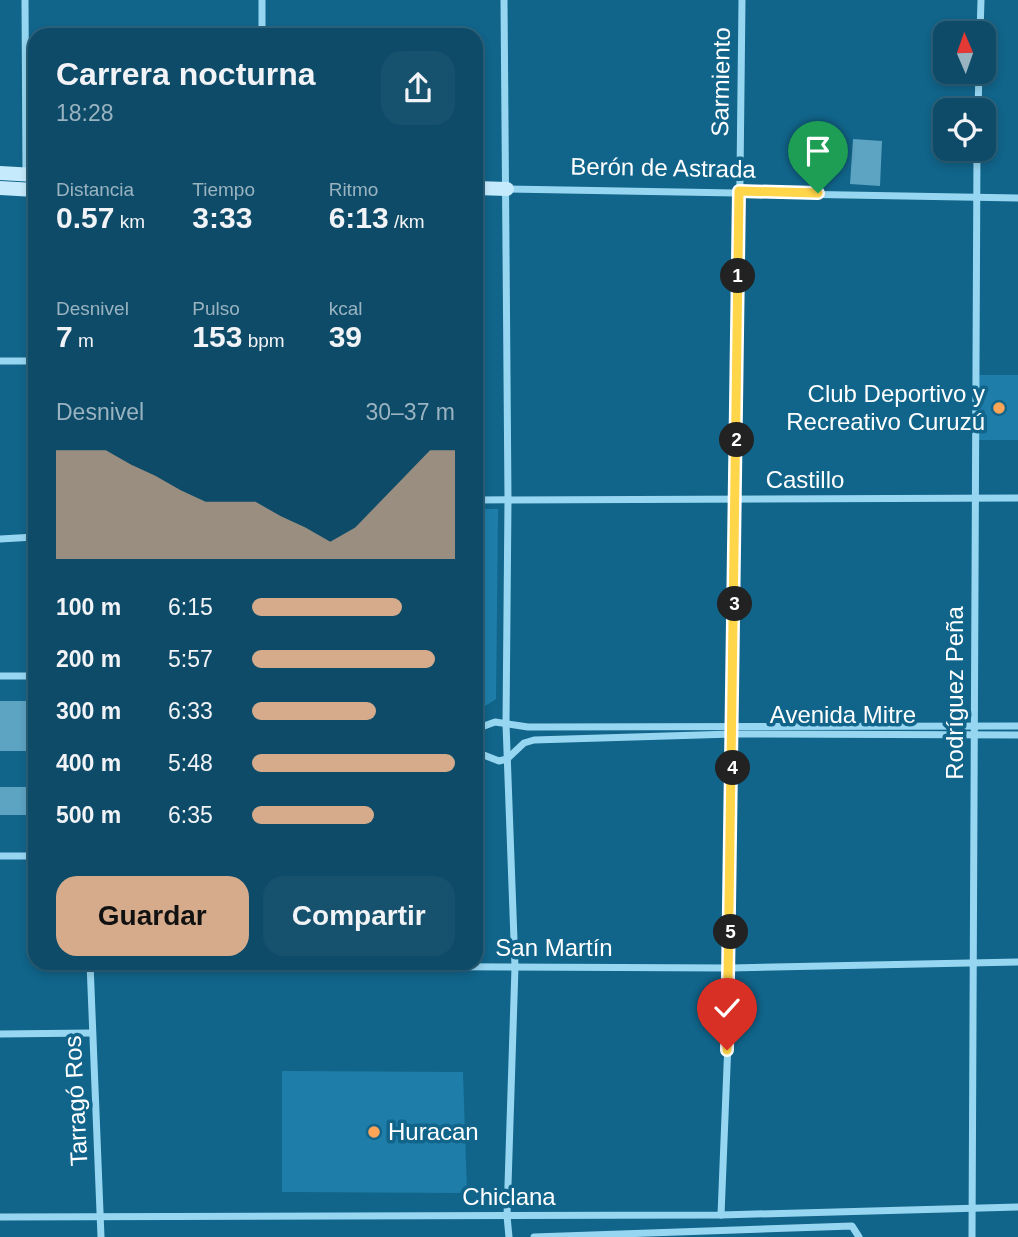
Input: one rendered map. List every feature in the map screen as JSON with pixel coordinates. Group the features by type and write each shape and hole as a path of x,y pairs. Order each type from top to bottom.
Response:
{"street":[{"path":"25,0 28,105"},
{"path":"262,0 262,28"},
{"path":"504,0 509,500 506,724 515,967 507,1216 509,1237"},
{"name":"Sarmiento","path":"721,1215 731,968 742,0"},
{"path":"980,21 981,0"},
{"name":"Rodríguez Peña","path":"972,1237 978,161"},
{"path":"0,173 28,175"},
{"path":"0,188 28,190"},
{"name":"Berón de Astrada","path":"483,188 1018,198"},
{"path":"0,361 28,361"},
{"name":"Castillo","path":"483,500 1018,498"},
{"path":"0,539 28,537"},
{"path":"0,676 28,676"},
{"name":"Avenida Mitre","path":"483,726 495,722 528,727 1018,726"},
{"name":"Avenida Mitre","path":"507,759 524,743 534,740 733,734 1018,735"},
{"path":"483,755 499,761 507,759"},
{"path":"0,856 28,856"},
{"name":"San Martín","path":"483,967 731,968 1018,962"},
{"name":"Tarragó Ros","path":"90,970 101,1237"},
{"path":"0,1034 91,1033"},
{"name":"Chiclana","path":"0,1217 721,1215 1018,1207"},
{"path":"534,1237 766,1233 852,1227 859,1237"}],"shaded area":[{"name":"Club Deportivo y Recreativo Curuzú","path":"979,375 1018,375 1018,440 979,440"},
{"path":"483,509 498,509 496,699 483,707"},
{"name":"Huracan","path":"282,1071 463,1072 467,1193 282,1192"}],"building":[{"path":"853,139 882,141 880,186 850,184"},
{"path":"0,701 28,701 28,751 0,751"},
{"path":"0,787 28,787 28,815 0,815"}],"place":[{"name":"Club Deportivo y Recreativo Curuzú","path":"999,408"},
{"name":"Huracan","path":"374,1132"}],"route":[{"path":"727,1050 731,968 739,191 818,193"}]}
